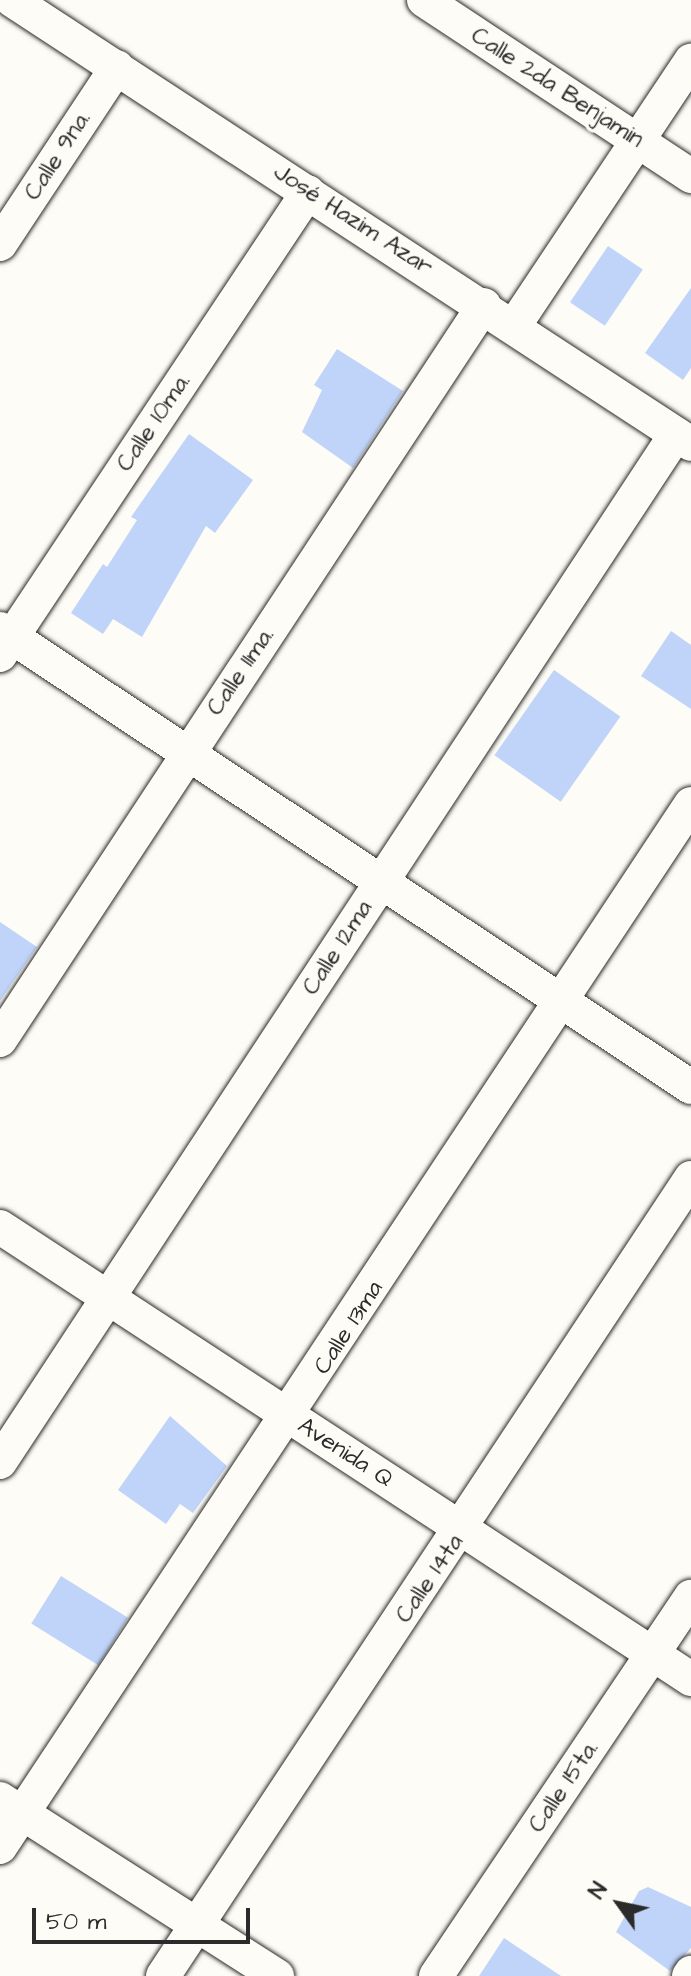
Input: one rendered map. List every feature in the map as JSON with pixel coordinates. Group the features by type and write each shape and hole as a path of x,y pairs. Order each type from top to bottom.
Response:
{"street":[{"name":"José Hazim Azar","path":"12,0 484,305 684,439"},
{"name":"Calle 2da Benjamin","path":"424,0 691,176"},
{"path":"514,326 691,61"},
{"name":"Calle 9na.","path":"0,244 117,67"},
{"name":"Calle 10ma.","path":"4,640 308,192"},
{"name":"Calle 11ma.","path":"0,1040 484,305"},
{"name":"Calle 12ma","path":"0,1462 110,1299 381,881 684,439"},
{"path":"4,640 187,752 560,1003 691,1087"},
{"name":"Calle 13ma","path":"0,1847 11,1806 291,1418 691,804"},
{"name":"Calle 14ta","path":"163,1976 463,1530 691,1178"},
{"name":"Avenida Q","path":"0,1227 691,1679"},
{"name":"Calle 15ta.","path":"436,1976 691,1597"},
{"path":"11,1806 277,1976"}],"building":[{"path":"608,246 643,269 605,326 570,302"},
{"path":"691,288 691,368 683,380 645,353"},
{"path":"337,349 403,391 353,468 302,432 322,390 314,385"},
{"path":"189,434 253,480 215,533 206,526 142,637 113,619 103,634 71,613 103,564 107,567 137,520 131,517"},
{"path":"671,631 691,645 691,709 641,676"},
{"path":"554,670 620,716 561,802 494,755"},
{"path":"0,922 37,947 0,1001"},
{"path":"170,1416 227,1466 193,1513 180,1504 166,1524 118,1490"},
{"path":"61,1576 128,1618 98,1665 31,1623"},
{"path":"648,1887 691,1907 691,1948 670,1971 616,1932 639,1891"},
{"path":"504,1938 561,1976 479,1976"}]}
